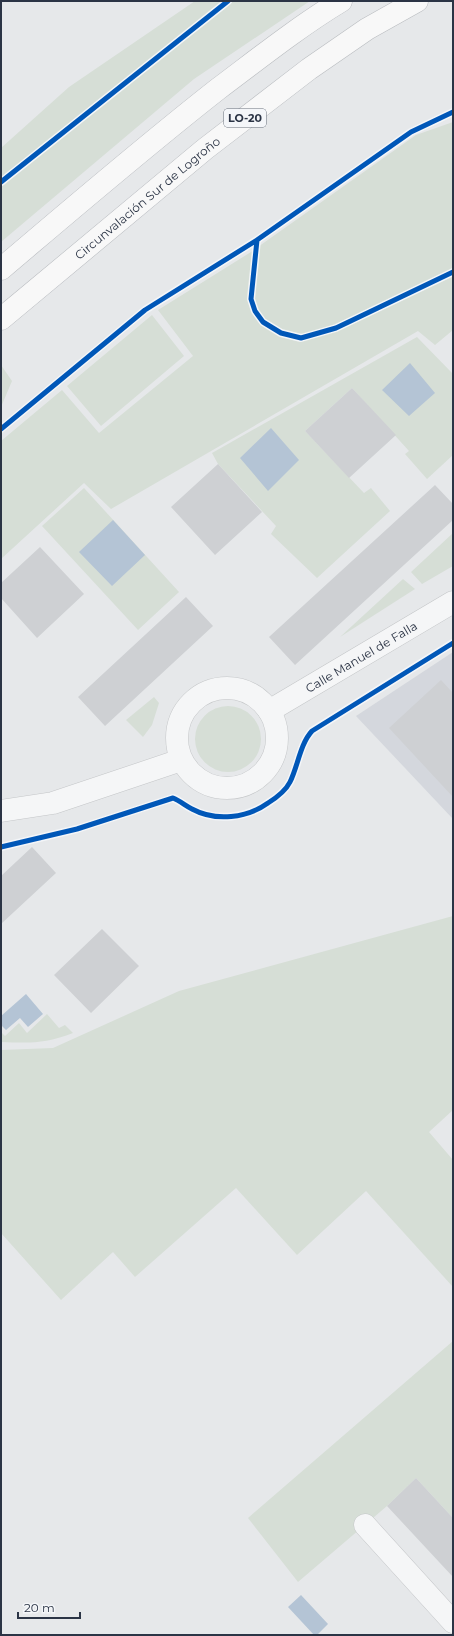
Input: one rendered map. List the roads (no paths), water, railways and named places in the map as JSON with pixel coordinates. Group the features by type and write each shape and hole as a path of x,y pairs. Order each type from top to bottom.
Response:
{"highway":[{"path":"1,269 157,137 226,83 320,14 341,1"},
{"name":"Circunvalación Sur de Logroño","path":"1,319 205,149 309,69 367,29 417,1"}],"street":[{"name":"Calle Manuel de Falla","path":"270,711 453,602"},
{"path":"232,688 246,692 260,699 270,711 276,726 278,742 274,758 265,772 252,782 236,788 220,788 204,784 191,774 181,760 177,746 177,731 182,716 190,704 202,694 216,689 232,688"},
{"path":"1,811 53,803 181,760"},
{"path":"365,1525 453,1622"}],"water":[{"path":"410,363 435,393 409,416 382,390"},
{"path":"271,428 299,460 268,491 240,458"},
{"path":"113,520 145,555 112,586 79,552"},
{"path":"26,994 43,1014 28,1027 20,1018 6,1030 1,1025 1,1016"},
{"path":"301,1595 328,1624 317,1635 314,1635 288,1607"}]}
